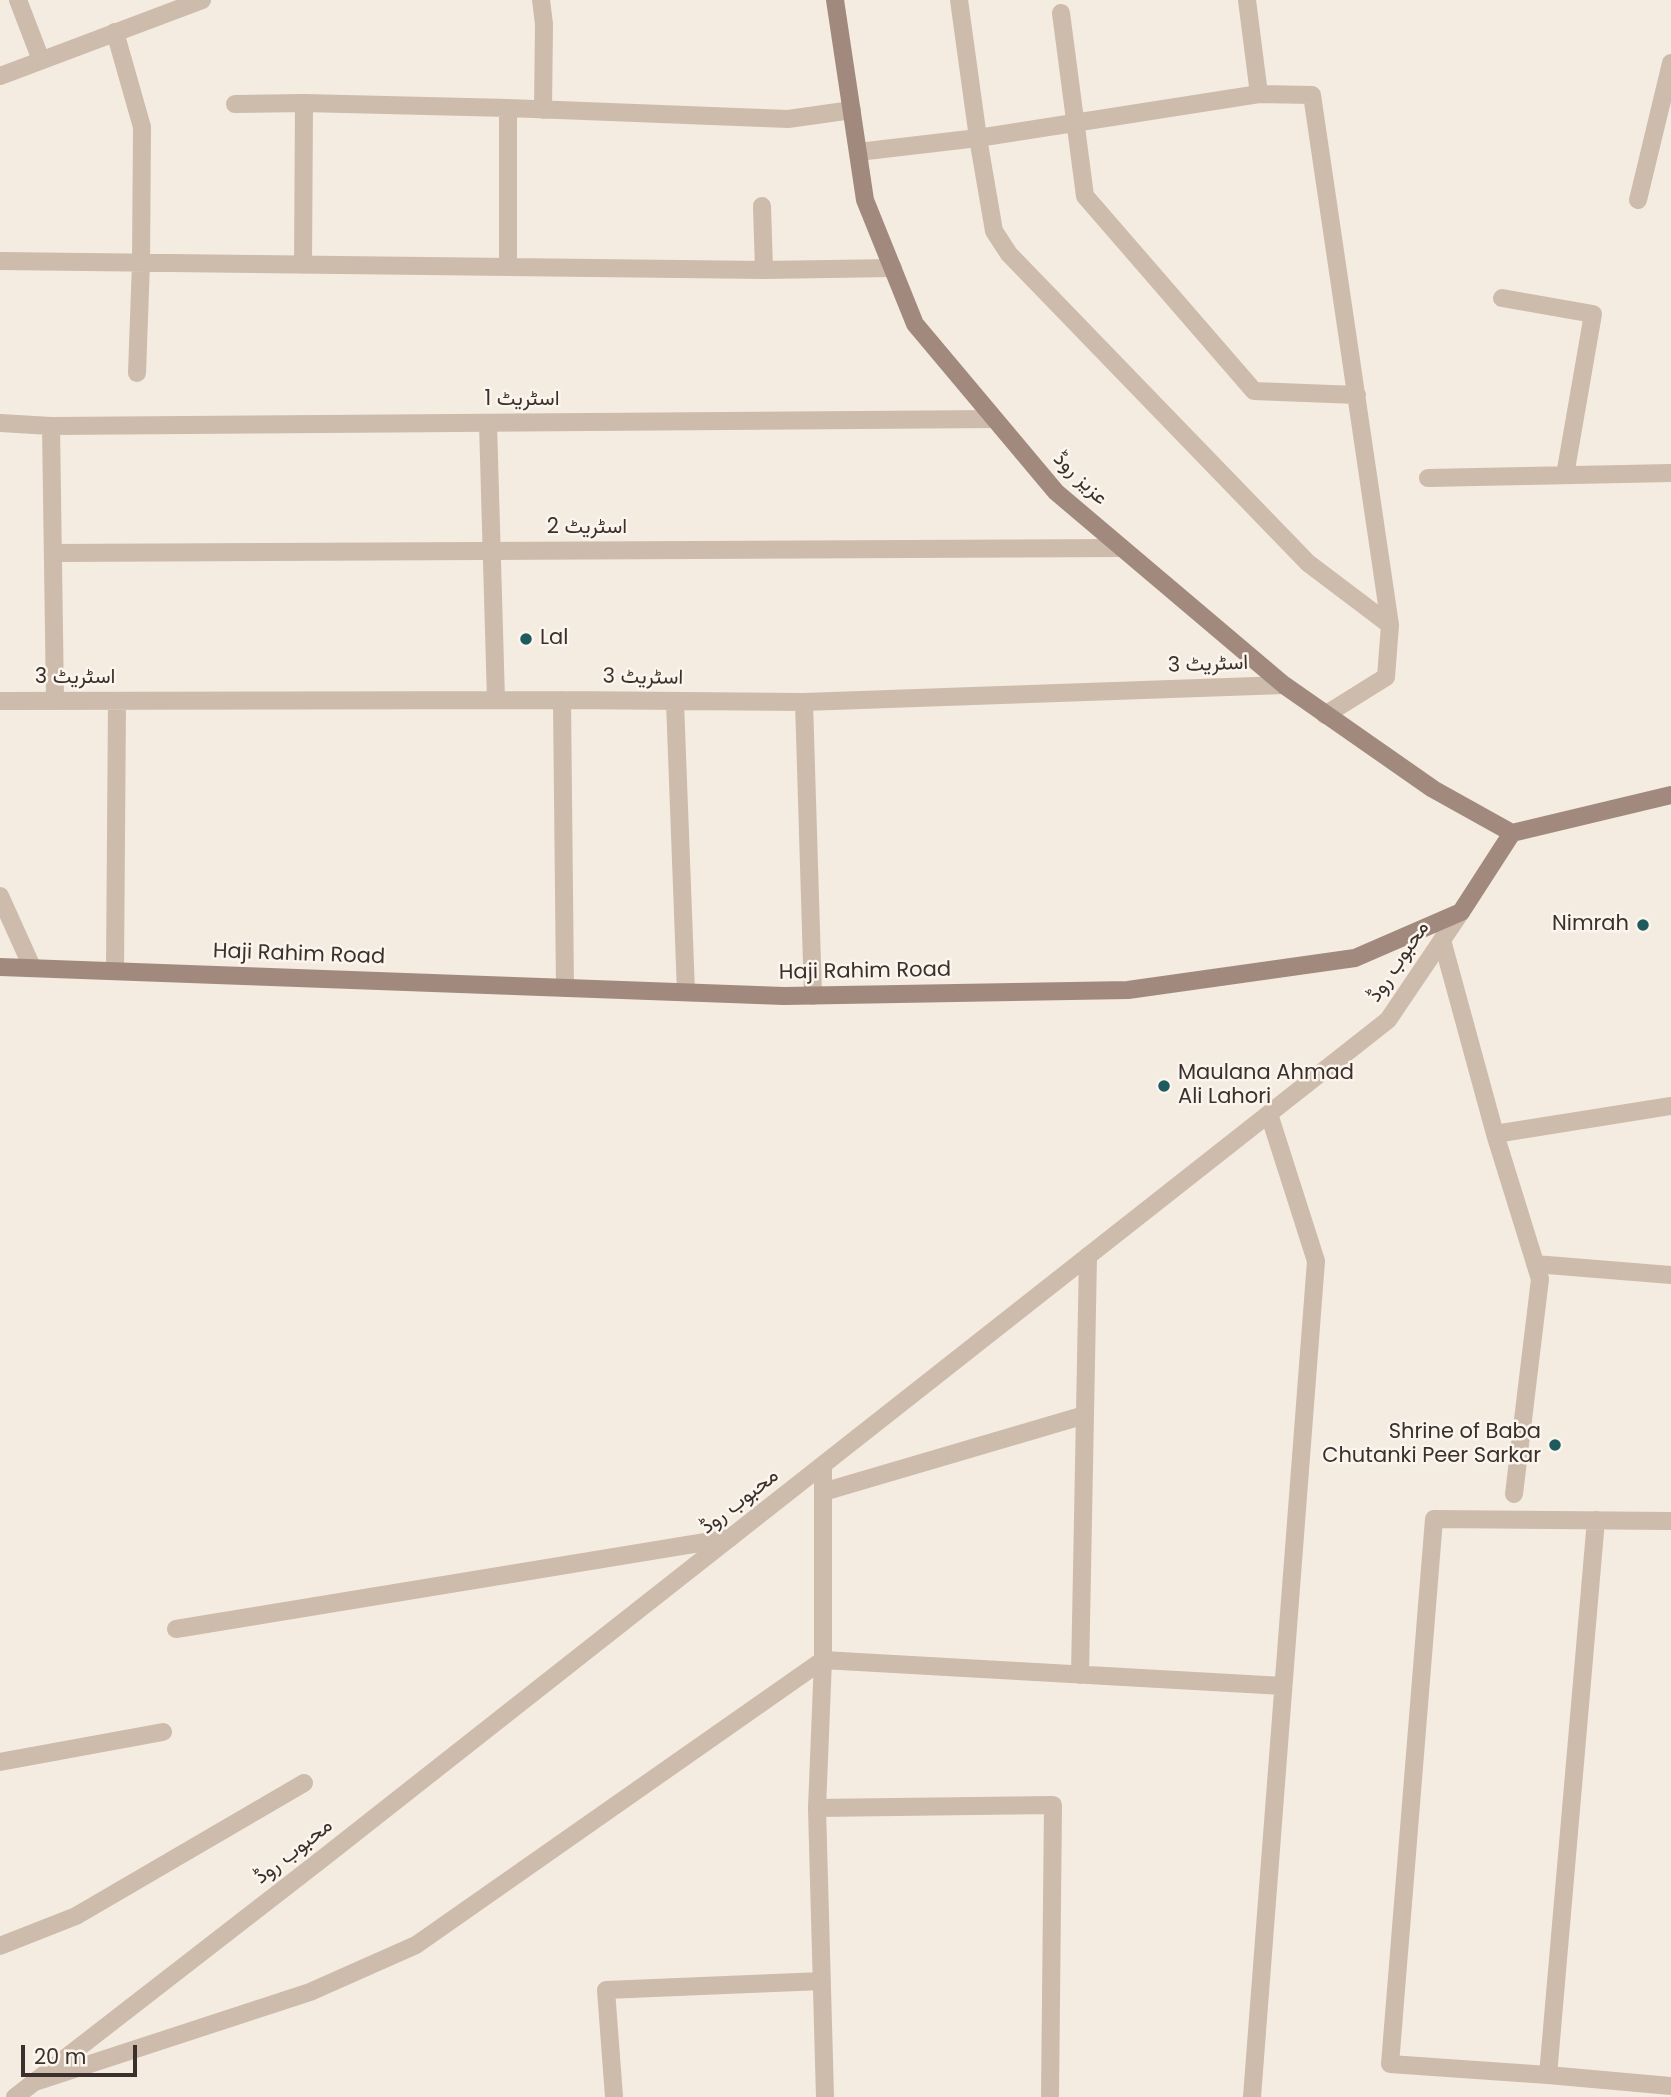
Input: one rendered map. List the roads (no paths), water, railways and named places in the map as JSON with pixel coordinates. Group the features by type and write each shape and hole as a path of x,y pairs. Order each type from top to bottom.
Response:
{"main road":[{"name":"عزیز روڈ","path":"835,0 865,200 915,324 1056,492 1284,685 1433,789 1513,833"},
{"path":"1461,912 1513,833 1671,795"},
{"name":"Haji Rahim Road","path":"0,967 813,996 1128,990 1355,958 1461,912"}],"street":[{"path":"18,0 41,60"},
{"path":"0,76 202,0"},
{"path":"541,0 544,24 544,110"},
{"path":"959,0 994,231 1009,254 1308,563 1390,625"},
{"path":"1247,0 1259,94"},
{"path":"1061,13 1085,196 1254,391 1357,395"},
{"path":"115,32 142,127 137,373"},
{"path":"1638,200 1671,63"},
{"path":"858,152 978,138 1259,94 1312,95 1390,625 1386,677 1325,715"},
{"path":"303,265 304,103"},
{"path":"235,104 508,108 788,119 852,110"},
{"path":"508,108 508,267"},
{"path":"762,206 764,270"},
{"path":"0,261 764,270 893,268"},
{"path":"1502,298 1593,314 1565,475"},
{"name":"اسٹریٹ 1","path":"0,423 51,426 994,419"},
{"path":"488,423 496,700"},
{"path":"51,426 55,701"},
{"path":"1428,478 1671,473"},
{"name":"اسٹریٹ 2","path":"53,553 1122,548"},
{"name":"اسٹریٹ 3","path":"0,701 804,702 1284,685"},
{"path":"562,700 565,988"},
{"path":"115,970 117,701"},
{"path":"675,702 686,992"},
{"path":"804,702 813,996"},
{"path":"0,896 32,967"},
{"name":"محبوب روڈ","path":"15,2097 1388,1020 1461,912"},
{"path":"1442,940 1540,1279 1514,1494"},
{"path":"1496,1134 1671,1106"},
{"path":"1252,2097 1316,1261 1269,1114"},
{"path":"1080,1675 1088,1256"},
{"path":"1535,1264 1671,1275"},
{"path":"823,1492 1085,1415"},
{"path":"823,1465 823,1660 817,1808 825,2097"},
{"path":"1671,1521 1434,1519 1390,2064 1548,2074 1671,2086"},
{"path":"1548,2074 1596,1520"},
{"path":"176,1629 730,1538"},
{"path":"38,2081 310,1992 416,1945 823,1660 1283,1686"},
{"path":"0,1762 163,1731"},
{"path":"0,1946 76,1916 304,1783"},
{"path":"817,1808 1053,1805 1049,2097"},
{"path":"614,2097 606,1990 822,1981"}],"place":[{"name":"Lal","path":"526,639"},
{"name":"Nimrah","path":"1643,925"},
{"name":"Maulana Ahmad Ali Lahori","path":"1164,1086"},
{"name":"Shrine of Baba Chutanki Peer Sarkar","path":"1555,1445"}]}
